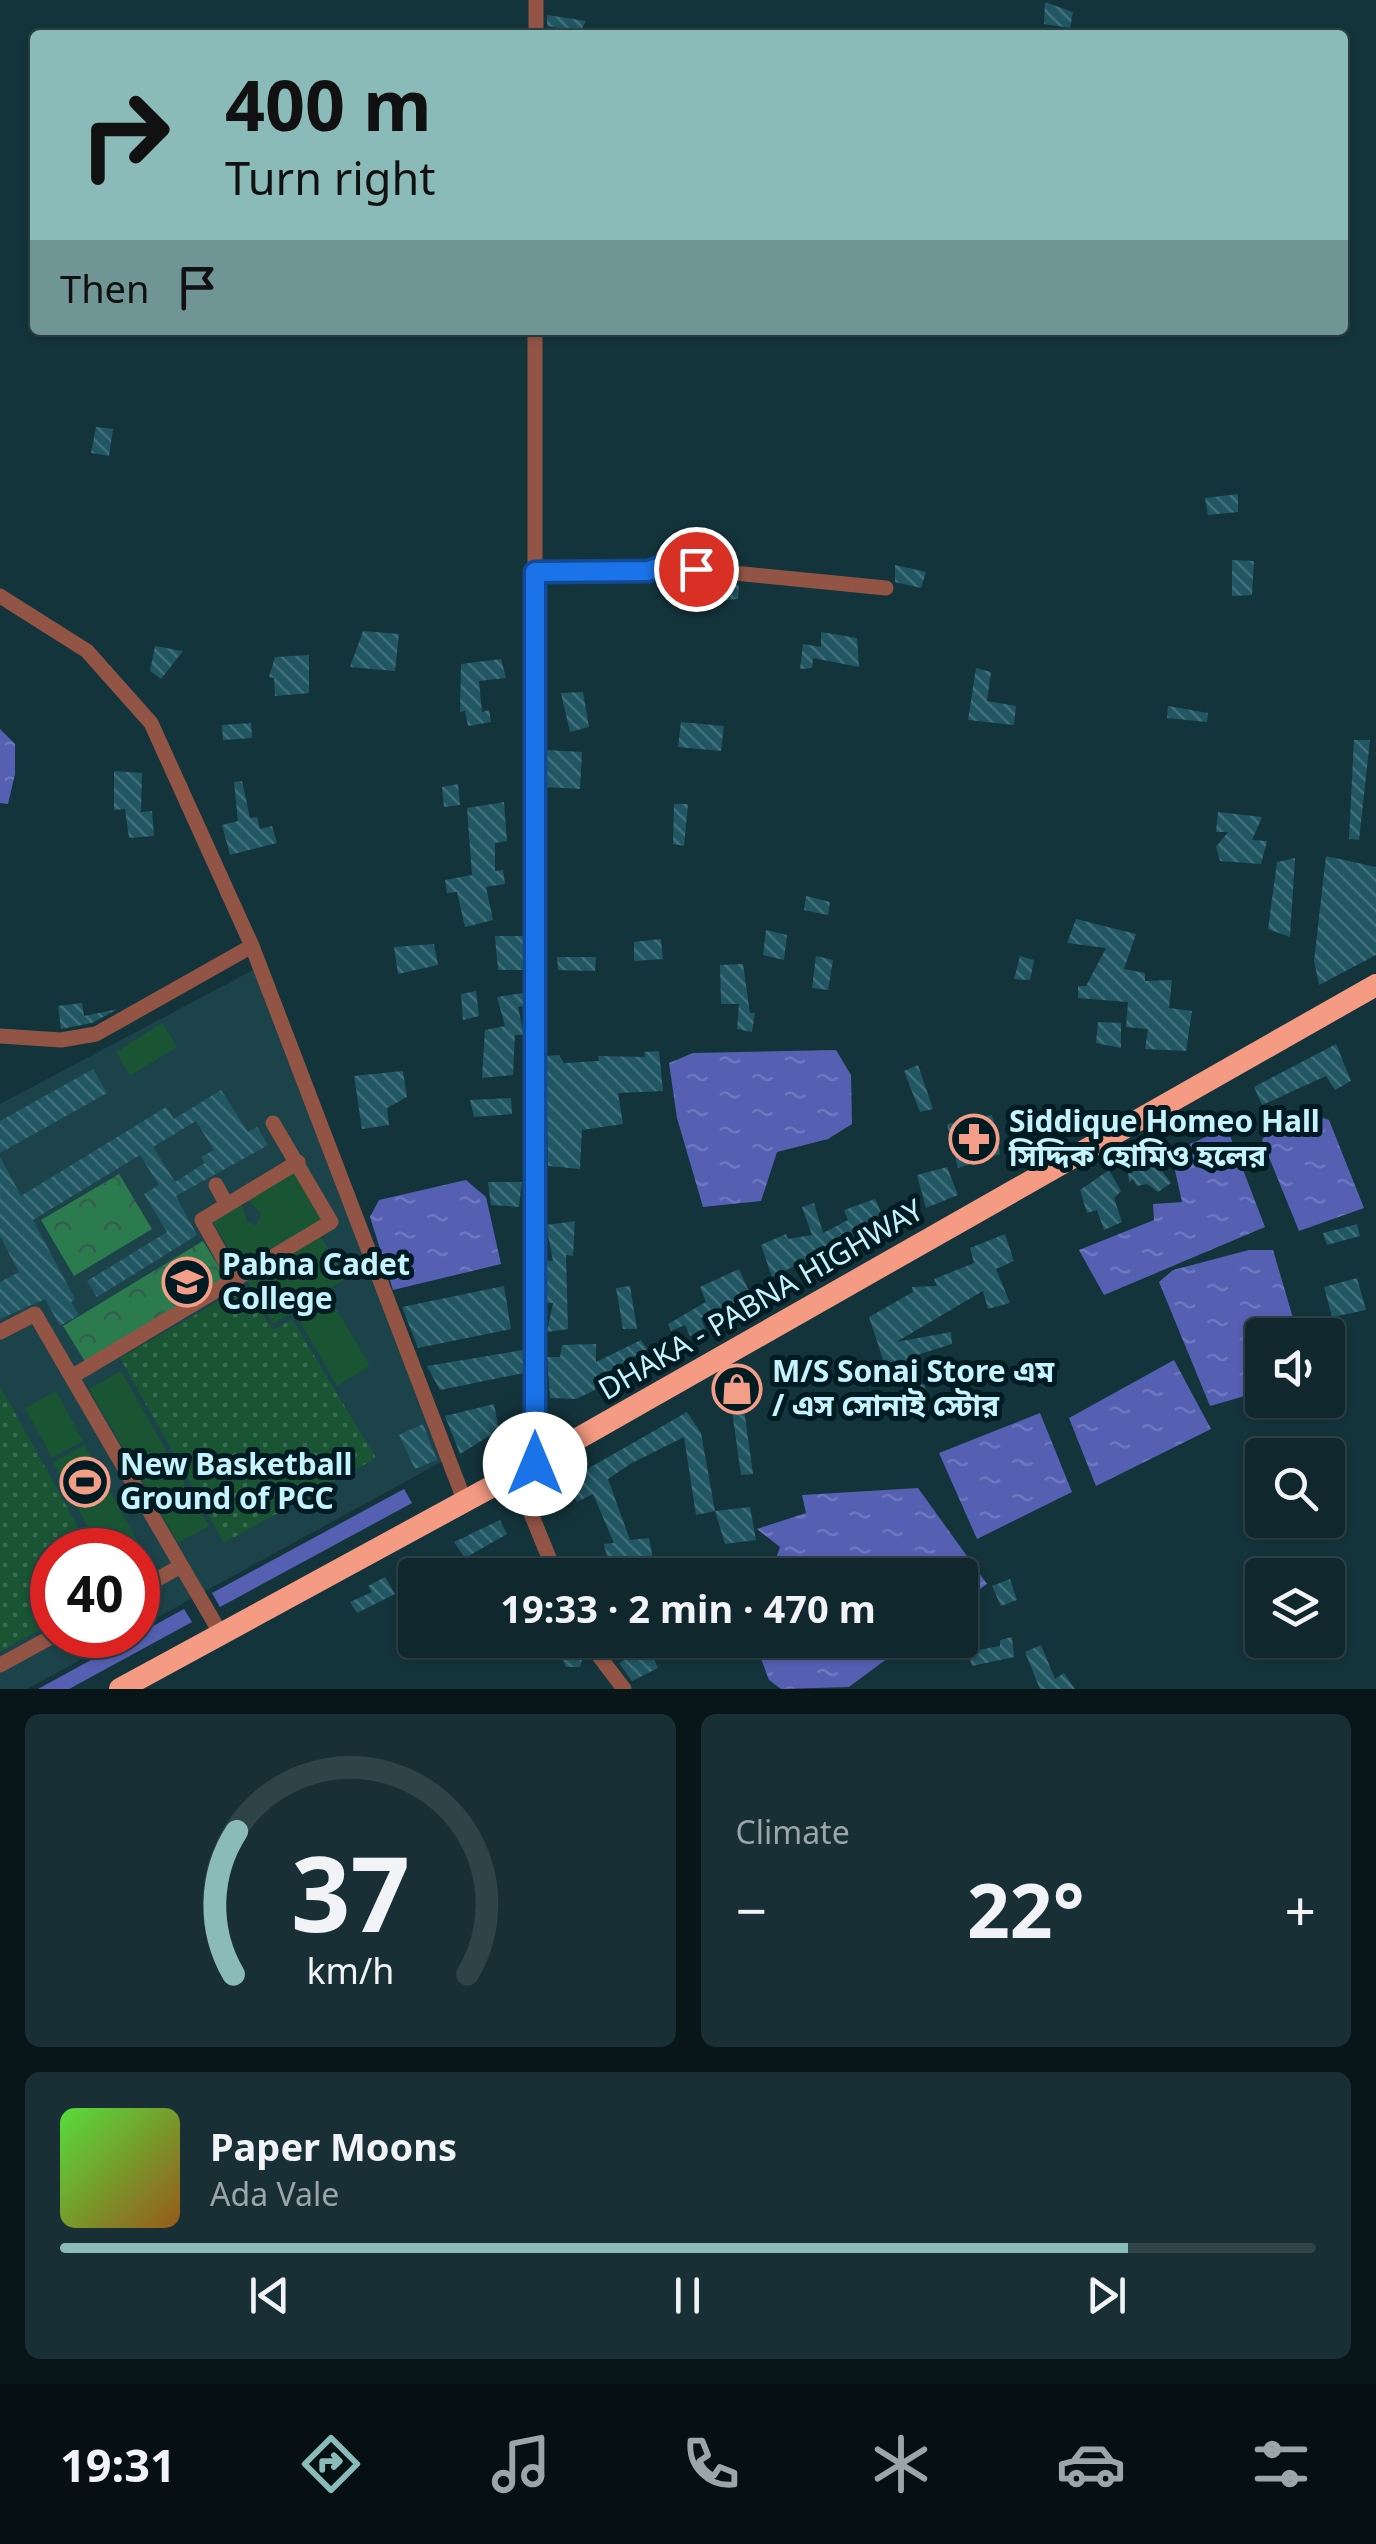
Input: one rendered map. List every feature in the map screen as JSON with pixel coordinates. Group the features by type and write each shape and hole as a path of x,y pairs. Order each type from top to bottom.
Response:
{"highway":[{"name":"DHAKA - PABNA HIGHWAY","path":"120,1689 525,1469 1376,984"}],"street":[{"path":"536,0 536,30"},
{"path":"535,335 525,1469 551,1558"},
{"path":"535,572 648,571 664,566 886,588"},
{"path":"0,596 87,651 151,722 252,946 465,1502"},
{"path":"0,1036 61,1040 96,1034 252,946"},
{"path":"74,1376 332,1222 273,1123"},
{"path":"236,1281 202,1220 298,1162"},
{"path":"216,1185 227,1204"},
{"path":"0,1332 34,1314 74,1376 221,1634"},
{"path":"160,1578 181,1566"},
{"path":"0,1665 30,1649"},
{"path":"601,1658 624,1689"}],"shaded area":[{"name":"Pabna Cadet College","path":"255,969 443,1461 160,1616 160,1528 30,1528 30,1658 84,1658 27,1689 0,1689 0,1104"}],"green space":[{"path":"162,1023 177,1047 130,1076 116,1052"},
{"path":"293,1172 322,1220 241,1269 212,1221 242,1203 247,1222 256,1225 261,1214 247,1199"},
{"path":"119,1174 152,1229 74,1276 41,1220"},
{"path":"319,1234 347,1278 273,1324 246,1280"},
{"path":"203,1241 226,1278 86,1363 63,1326"},
{"path":"245,1286 273,1330 292,1319 376,1458 224,1543 120,1358"},
{"path":"333,1303 370,1366 337,1386 300,1322"},
{"path":"121,1371 209,1526 178,1543 89,1389"},
{"path":"0,1386 79,1528 30,1528 30,1635 0,1652"},
{"path":"56,1391 83,1441 52,1458 25,1408"},
{"name":"New Basketball Ground of PCC","path":"85,1445 130,1528 88,1528 53,1462"}],"water":[{"path":"0,729 15,744 15,774 8,804 0,803"},
{"path":"836,1050 851,1075 852,1124 828,1139 777,1152 761,1201 703,1207 677,1118 669,1063 693,1053"},
{"path":"1309,1113 1329,1120 1364,1208 1299,1231 1262,1140 1269,1129"},
{"path":"1227,1128 1265,1227 1104,1295 1079,1250 1154,1220 1153,1204 1182,1202 1171,1152"},
{"path":"466,1180 486,1197 501,1264 393,1290 370,1217 379,1200"},
{"path":"1249,1250 1273,1250 1293,1318 1245,1318 1245,1396 1210,1406 1159,1282 1173,1270"},
{"path":"1174,1360 1211,1429 1096,1486 1069,1418"},
{"path":"1040,1413 1072,1492 977,1539 939,1453"},
{"path":"918,1488 968,1558 776,1558 780,1547 757,1529 806,1513 802,1495"},
{"path":"404,1489 412,1503 220,1607 212,1593"},
{"path":"978,1571 987,1584 978,1591"},
{"path":"184,1609 192,1622 160,1639 160,1622"},
{"path":"95,1658 126,1658 69,1689 38,1689"},
{"path":"761,1658 888,1658 849,1687 781,1689 769,1680"}],"building":[{"path":"1045,2 1073,12 1070,28 1044,24"},
{"path":"547,15 586,21 581,30 547,26"},
{"path":"96,427 113,429 109,456 91,453"},
{"path":"1238,494 1238,512 1208,515 1205,498"},
{"path":"1232,560 1254,561 1252,595 1232,596"},
{"path":"895,565 926,572 921,588 895,582"},
{"path":"689,580 739,585 738,599 725,600 724,592 689,584"},
{"path":"363,631 399,634 395,671 350,667"},
{"path":"821,632 857,638 859,667 813,658 812,668 800,669 803,644 821,647"},
{"path":"155,646 183,651 161,679 150,671"},
{"path":"309,655 309,693 275,696 274,678 269,677 275,657"},
{"path":"501,659 506,678 479,681 482,712 489,710 491,722 468,726 465,711 460,712 461,664"},
{"path":"976,668 991,672 987,701 1016,706 1014,725 968,720"},
{"path":"583,692 589,727 570,732 561,693"},
{"path":"1168,706 1208,713 1207,722 1167,718"},
{"path":"681,722 724,726 721,751 678,747"},
{"path":"251,723 252,738 223,740 222,725"},
{"path":"1354,740 1370,740 1359,840 1349,839"},
{"path":"546,750 582,752 580,789 546,787"},
{"path":"114,771 142,773 141,812 152,811 154,836 129,838 125,809 114,810"},
{"path":"242,781 250,818 257,817 260,829 272,826 277,843 230,855 222,825 238,821 234,782"},
{"path":"458,784 460,805 444,807 442,787"},
{"path":"504,802 507,841 495,843 495,871 503,870 505,884 486,887 493,920 465,927 457,892 447,893 445,880 472,875 467,808"},
{"path":"674,804 688,804 684,846 673,844"},
{"path":"1218,812 1262,817 1252,840 1267,841 1261,864 1220,861 1216,847 1228,832 1216,832"},
{"path":"1326,856 1376,867 1376,955 1319,985 1314,961"},
{"path":"1295,858 1290,937 1268,929 1277,862"},
{"path":"806,896 830,902 828,915 804,910"},
{"path":"1076,919 1136,934 1124,969 1145,973 1145,981 1172,980 1169,1008 1192,1011 1186,1051 1145,1049 1148,1029 1126,1027 1128,1002 1078,998 1078,986 1086,986 1106,948 1067,943"},
{"path":"766,930 787,935 784,960 763,955"},
{"path":"495,936 524,936 524,970 498,970"},
{"path":"661,939 663,959 634,961 634,942"},
{"path":"434,944 438,965 398,974 394,947"},
{"path":"816,956 833,960 828,990 812,988"},
{"path":"1020,956 1034,960 1030,980 1014,979"},
{"path":"557,957 596,957 595,971 558,970"},
{"path":"743,964 750,1013 755,1013 752,1032 737,1029 739,1004 721,1004 720,965"},
{"path":"476,991 479,1016 463,1020 461,994"},
{"path":"523,993 524,1006 518,1007 524,1035 515,1035 513,1075 482,1078 485,1030 505,1026 497,997"},
{"path":"82,1003 84,1016 118,1009 92,1023 61,1029 58,1006"},
{"path":"1098,1022 1121,1023 1121,1048 1096,1043"},
{"path":"1336,1044 1351,1081 1335,1090 1326,1076 1262,1105 1254,1087"},
{"path":"659,1051 663,1091 618,1093 623,1124 582,1130 580,1169 548,1166 546,1056 559,1055 564,1063 599,1061 598,1056 645,1057 644,1052"},
{"path":"918,1065 933,1109 920,1112 904,1071"},
{"path":"93,1069 107,1093 0,1153 0,1121"},
{"path":"403,1071 407,1097 387,1108 389,1125 362,1129 354,1076"},
{"path":"221,1090 248,1132 257,1127 268,1145 176,1196 197,1235 97,1297 87,1281 167,1232 144,1194 159,1185 140,1155 33,1220 75,1299 71,1302 79,1315 60,1326 45,1299 0,1319 0,1282 19,1272 0,1236 0,1157 21,1196 166,1107 174,1119","holes":["196,1121 214,1150 201,1157 205,1163 175,1182 153,1147"]},
{"path":"511,1098 512,1114 474,1117 470,1100"},
{"name":"Siddique Homeo Hall সিদ্দিক হোমিও হলের","path":"992,1115 1000,1154 958,1168 947,1124"},
{"path":"1146,1150 1171,1183 1158,1192 1147,1184 1137,1186 1133,1179 1129,1183 1127,1161"},
{"path":"947,1167 958,1195 926,1208 917,1175"},
{"path":"1109,1170 1121,1191 1114,1198 1122,1222 1104,1230 1097,1210 1087,1213 1080,1190"},
{"path":"488,1182 522,1182 519,1207 491,1205"},
{"path":"875,1199 889,1230 830,1255 831,1260 799,1264 772,1277 761,1245 786,1234 788,1239 812,1235 802,1207 814,1203 823,1233 848,1220 844,1210"},
{"path":"575,1221 573,1256 566,1255 568,1329 547,1332 553,1303 546,1303 546,1260 553,1261 546,1225"},
{"path":"1357,1224 1360,1236 1327,1245 1323,1233"},
{"path":"1005,1234 1014,1261 996,1269 1010,1303 988,1309 983,1291 896,1342 951,1332 952,1344 917,1355 887,1372 869,1317 913,1292 912,1287 937,1286 934,1279 974,1263 970,1248"},
{"path":"739,1269 751,1296 701,1318 706,1331 690,1336 685,1325 671,1331 668,1324 706,1302 700,1287"},
{"path":"1357,1278 1366,1310 1332,1317 1324,1287"},
{"path":"504,1286 511,1329 418,1348 402,1307"},
{"path":"630,1286 637,1329 623,1329 616,1288"},
{"path":"641,1340 647,1349 596,1379 595,1390 576,1399 550,1398 547,1357 560,1357 562,1345 596,1344 596,1362"},
{"path":"523,1350 524,1373 440,1390 427,1366"},
{"path":"925,1384 926,1409 907,1410 906,1386"},
{"path":"742,1395 753,1474 741,1475 730,1397"},
{"path":"494,1404 499,1430 460,1454 445,1416"},
{"path":"687,1412 701,1433 715,1511 696,1515 684,1437 608,1479 630,1540 649,1538 653,1558 607,1558 604,1544 614,1543 593,1494 577,1502 565,1482 585,1475 582,1472"},
{"path":"423,1424 437,1460 415,1469 399,1435"},
{"path":"750,1507 756,1540 725,1544 715,1511"},
{"path":"500,1520 507,1534 465,1558 454,1542"},
{"path":"385,1577 395,1594 357,1613 350,1602 372,1592 368,1586"},
{"path":"1010,1579 1017,1600 1001,1606 992,1586"},
{"path":"1012,1637 1014,1657 972,1666 970,1658 978,1658 978,1650 1000,1646 1000,1640"},
{"path":"1041,1645 1055,1679 1064,1673 1075,1689 1040,1689 1025,1652"},
{"path":"562,1658 583,1658 580,1667 566,1667"},
{"path":"628,1658 653,1658 658,1668 632,1681 619,1663"}],"place":[{"name":"Siddique Homeo Hall সিদ্দিক হোমিও হলের","path":"974,1139"},
{"name":"Pabna Cadet College","path":"187,1282"},
{"name":"M/S Sonai Store এম / এস সোনাই স্টোর","path":"737,1389"},
{"name":"New Basketball Ground of PCC","path":"85,1482"}],"route":[{"path":"535,1464 535,572 648,571 664,566 696,569"}]}
